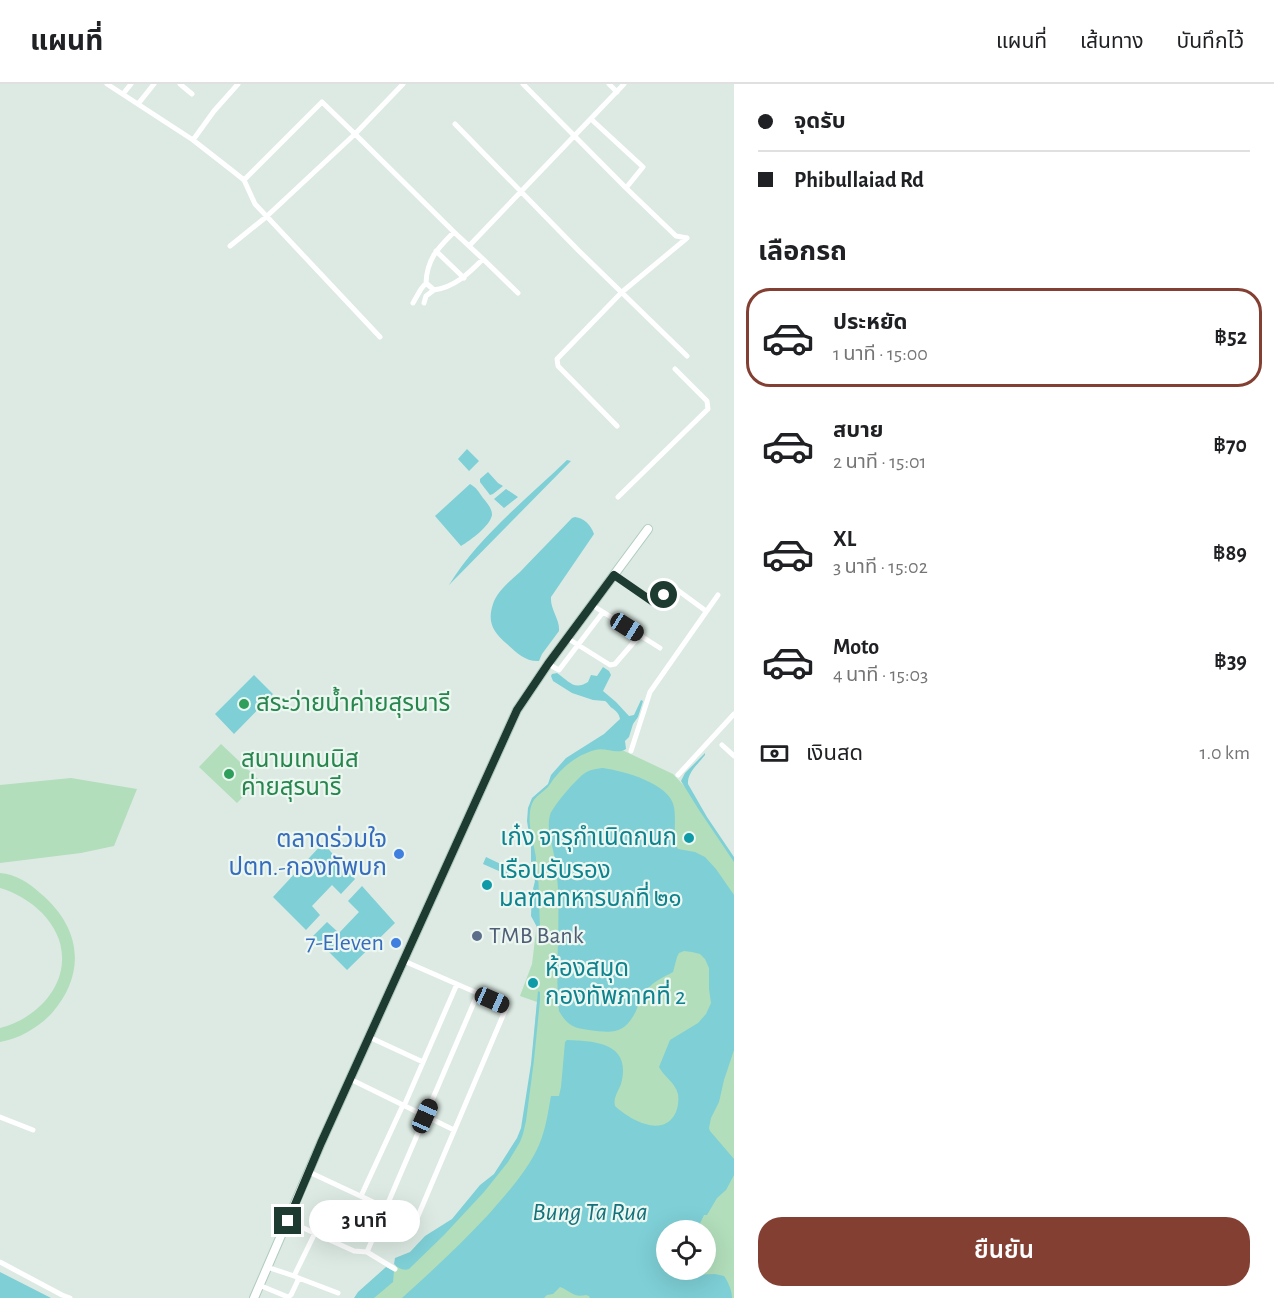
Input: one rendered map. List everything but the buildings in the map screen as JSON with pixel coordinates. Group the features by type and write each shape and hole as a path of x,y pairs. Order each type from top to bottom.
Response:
{"street":[{"path":"107,84 193,140 244,180 255,204 266,217 380,337"},
{"path":"123,94 131,84"},
{"path":"138,104 154,84"},
{"path":"180,84 192,94"},
{"path":"193,140 238,84"},
{"path":"230,246 266,217 355,134 403,84"},
{"path":"523,84 676,236 687,238 622,292 557,359 558,366 617,426"},
{"path":"609,84 616,92"},
{"path":"469,246 624,84"},
{"path":"244,180 322,102 518,293"},
{"path":"591,119 643,167 626,188"},
{"path":"455,124 578,250 687,356"},
{"path":"413,303 426,283 427,271 436,250 454,232"},
{"path":"436,250 464,278"},
{"path":"424,303 426,296 434,290 450,286 464,278 483,260"},
{"path":"426,283 434,290"},
{"path":"618,497 708,409 707,401 675,369"},
{"path":"254,1298 321,1143 517,710 548,664 648,529"},
{"path":"614,575 656,604 672,586 706,611"},
{"path":"631,751 650,692 718,595"},
{"path":"592,605 660,648"},
{"path":"548,664 559,670 603,612"},
{"path":"567,638 610,666 615,664 640,635"},
{"path":"678,775 734,714"},
{"path":"722,745 734,756"},
{"path":"309,1172 401,1215 418,1216 507,1006 404,961"},
{"path":"361,1196 457,984"},
{"path":"367,1252 478,993"},
{"path":"369,1037 423,1062"},
{"path":"350,1079 454,1130"},
{"path":"0,1118 33,1130"},
{"path":"288,1221 354,1251 367,1252 395,1269"},
{"path":"259,1285 288,1297 291,1295 315,1233"},
{"path":"0,1262 70,1298"},
{"path":"267,1267 338,1293"}],"green space":[{"name":"สนามเทนนิส ค่ายสุรนารี","path":"221,744 259,780 237,803 199,767"},
{"name":"Bung Ta Rua","path":"598,746 620,749 673,774 687,789 734,860 734,1298 370,1298 397,1264 406,1268 496,1175 521,1134 530,1083 537,1002 520,996 532,964 537,923 535,872 528,814 536,795 548,785 566,762"},
{"path":"71,778 137,789 114,846 81,853 0,863 0,785"},
{"path":"0,873 17,877 27,883 54,906 71,935 74,966 71,982 52,1013 28,1032 0,1042 0,1028 33,1012 50,995 60,973 62,961 58,936 51,924 43,914 23,898 0,888"}],"water":[{"path":"467,449 479,461 469,471 458,459"},
{"path":"567,460 571,461 449,585 474,550 489,534"},
{"path":"488,472 503,486 490,495 480,482 480,479"},
{"path":"470,484 488,504 492,515 484,528 461,546 435,516"},
{"path":"506,489 518,497 504,508 494,499"},
{"path":"575,517 587,523 594,534 551,597 559,631 539,661 530,660 502,640 492,626 491,610 504,587"},
{"path":"603,667 611,675 603,691 629,716 634,715 641,700 643,701 638,717 625,741 626,749 619,751 599,749 579,757 565,767 534,800 531,807 530,830 536,861 531,862 527,821 532,798 548,784 551,775 566,758 604,734 620,719 617,712 605,701 593,700 572,693 553,681 551,676 557,673 572,684 579,686 588,682 591,675 597,676"},
{"name":"สระว่ายนํ้าค่ายสุรนารี","path":"254,675 273,694 234,734 215,714"},
{"path":"705,753 691,772 688,784 734,857 734,862 681,781 685,773"},
{"name":"Bung Ta Rua","path":"603,768 622,772 664,791 674,807 675,844 678,849 695,852 705,857 734,895 734,1050 709,1128 734,1159 734,1175 726,1190 717,1198 702,1220 656,1220 656,1280 716,1280 716,1274 724,1276 730,1286 732,1298 590,1298 586,1295 575,1295 560,1287 553,1294 544,1298 402,1298 488,1215 529,1164 543,1133 551,1096 559,1096 567,1040 600,1044 616,1052 623,1070 615,1106 629,1117 655,1126 671,1120 676,1112 677,1090 659,1067 670,1040 698,1023 706,1014 711,1003 709,968 700,954 684,951 679,953 673,972 649,988 627,1025 617,1031 597,1031 575,1027 565,1020 559,1011 558,898 549,820 556,805 566,792 581,776 594,769"},
{"path":"323,843 355,879 341,894 332,885 312,906 320,915 306,930 273,897"},
{"path":"486,857 511,869 508,875 483,864"},
{"path":"531,870 538,870 540,930 531,916 535,881"},
{"path":"362,886 395,923 347,970 313,936 327,922 339,933 359,912 348,901"},
{"path":"538,991 540,1000 534,1060 526,1121 520,1142 508,1162 484,1192 444,1235 409,1269 399,1268 394,1264 395,1258 410,1252 425,1236 452,1219 480,1185 494,1174 517,1138 521,1128 531,1064"},
{"path":"386,1267 394,1271 393,1282 374,1298 354,1298 358,1292"},
{"path":"0,1272 51,1298 0,1298"}],"place":[{"name":"สระว่ายนํ้าค่ายสุรนารี","path":"244,704"},
{"name":"สนามเทนนิส ค่ายสุรนารี","path":"229,774"},
{"name":"เก๋ง จารุกำเนิดกนก","path":"689,838"},
{"name":"ตลาดร่วมใจ ปตท.-กองทัพบก","path":"399,854"},
{"name":"เรือนรับรอง มลฑลทหารบกที่ ๒๑","path":"487,885"},
{"name":"TMB Bank","path":"477,936"},
{"name":"7-Eleven","path":"396,943"},
{"name":"ห้องสมุด กองทัพภาคที่ 2","path":"533,983"}],"route":[{"path":"288,1221 483,781 521,702 614,575 656,604 664,595"}]}
